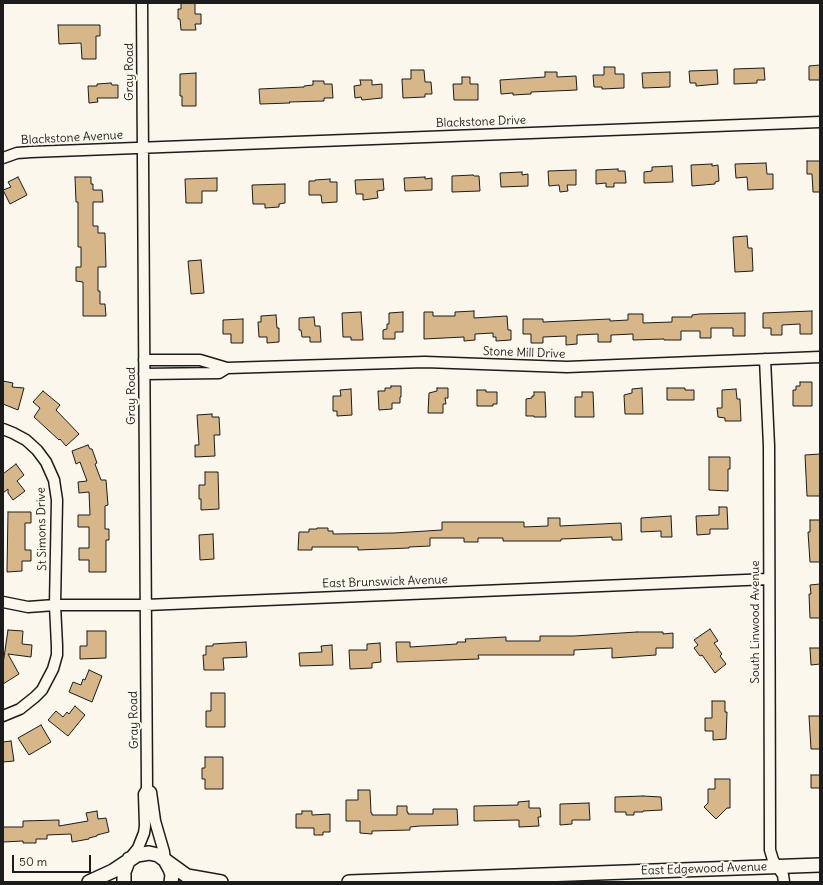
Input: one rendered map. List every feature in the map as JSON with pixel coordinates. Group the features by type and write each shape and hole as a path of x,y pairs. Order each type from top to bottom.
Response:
{"main road":[{"path":"89,882 112,871 137,855 150,853 158,855 187,876 221,882"},
{"path":"124,882 124,872 130,859"},
{"path":"165,860 172,875 171,882"},
{"name":"East Edgewood Avenue","path":"349,882 820,865"}],"street":[{"name":"Gray Road","path":"142,3 148,789 151,792 155,821 165,860"},
{"name":"Blackstone Drive","path":"143,148 820,122"},
{"name":"Blackstone Avenue","path":"3,158 17,153 31,152 143,148"},
{"name":"Stone Mill Drive","path":"144,360 200,360 227,368 418,362 566,367 820,357"},
{"name":"South Linwood Avenue","path":"765,359 769,446 770,850 771,856 783,875 784,882"},
{"name":"Stone Mill Drive","path":"144,374 219,373 227,368"},
{"name":"St Simons Drive","path":"3,429 26,440 37,450 46,462 54,480 57,500 55,605 56,660 52,674 45,687 36,698 20,709 3,716"},
{"name":"East Brunswick Avenue","path":"3,602 28,607 55,605 146,606 769,579"},
{"name":"Gray Road","path":"130,859 138,848 144,833 144,794 148,789"}],"building":[{"path":"181,3 195,3 195,14 201,14 201,24 195,24 196,30 181,30 180,19 178,19 178,9 181,9"},
{"path":"58,25 100,25 100,36 96,36 96,59 82,59 81,43 59,44"},
{"path":"820,65 820,80 809,80 809,66"},
{"path":"604,67 615,67 615,74 624,74 624,88 602,89 602,87 594,87 593,75 604,75"},
{"path":"764,68 765,80 757,80 757,83 734,84 734,69"},
{"path":"411,70 424,70 425,82 431,82 432,94 425,94 425,97 403,98 402,79 411,79"},
{"path":"717,70 718,84 696,86 696,83 690,83 689,71"},
{"path":"545,72 557,72 557,77 576,76 577,90 531,92 531,94 513,95 513,93 501,94 500,80 545,77"},
{"path":"670,72 670,87 643,88 642,73"},
{"path":"196,73 196,106 182,106 182,96 180,96 180,74"},
{"path":"462,77 470,77 470,84 478,84 478,100 454,100 453,84 462,84"},
{"path":"360,80 372,80 372,85 382,84 382,98 362,100 361,97 355,98 354,86 361,85"},
{"path":"313,81 324,81 324,84 332,84 333,98 324,98 324,101 260,104 259,89 304,87 313,85"},
{"path":"111,83 112,85 118,85 118,98 97,98 98,102 89,103 88,86"},
{"path":"807,161 820,161 820,192 813,192 812,174 807,174"},
{"path":"766,163 767,174 773,174 773,189 748,190 747,177 736,178 735,164"},
{"path":"712,164 712,166 718,165 719,181 715,182 715,184 692,186 691,165"},
{"path":"672,166 673,182 644,183 644,172 652,171 652,167"},
{"path":"618,169 618,171 625,171 626,183 614,183 614,187 606,187 606,183 596,184 596,170"},
{"path":"576,170 576,185 567,185 568,191 560,192 559,185 549,186 548,171"},
{"path":"522,172 522,175 528,174 528,186 501,187 500,173"},
{"path":"452,176 479,176 480,191 452,192"},
{"path":"18,177 27,195 10,204 3,190 11,187 8,182"},
{"path":"75,177 91,177 93,190 102,190 103,202 93,202 93,226 98,226 98,233 105,233 106,267 98,267 98,291 100,291 100,304 105,304 106,316 83,316 83,282 76,281 76,267 81,267 81,247 78,247 78,202 76,202"},
{"path":"425,177 425,179 432,178 432,190 405,191 404,178"},
{"path":"217,178 217,191 202,191 202,203 186,203 185,179"},
{"path":"330,179 330,182 337,182 337,202 322,203 321,195 309,195 309,181"},
{"path":"383,179 384,190 377,191 378,198 363,200 363,194 356,194 355,180"},
{"path":"285,184 285,203 279,204 279,207 265,208 265,204 253,204 252,185"},
{"path":"747,236 748,248 752,248 753,271 735,272 733,237"},
{"path":"201,260 204,293 191,294 188,261"},
{"path":"474,311 474,318 507,316 508,330 511,330 511,340 496,341 496,337 493,337 493,333 475,334 475,340 464,341 464,337 424,339 424,312 433,312 433,316 455,316 455,312"},
{"path":"812,311 812,334 800,334 800,324 782,325 782,335 771,335 771,328 763,328 763,313"},
{"path":"361,312 363,340 351,340 351,337 343,337 342,313"},
{"path":"403,312 403,332 395,332 395,339 383,339 383,330 387,329 387,324 389,324 389,313"},
{"path":"745,313 745,336 733,336 733,328 711,328 711,338 700,338 700,331 681,331 681,340 633,340 633,334 611,335 611,342 598,342 598,334 577,335 577,344 566,345 566,336 543,337 543,343 531,343 531,334 523,334 523,319 543,319 543,322 610,319 610,321 628,320 628,314 643,314 643,323 672,322 672,317 692,317 692,315 699,314"},
{"path":"276,315 277,328 279,328 279,342 267,343 267,337 259,337 258,322 261,322 261,316"},
{"path":"314,317 315,326 320,326 321,342 310,342 310,337 302,337 301,330 299,330 299,318"},
{"path":"243,319 243,343 231,343 231,334 223,334 223,320"},
{"path":"3,381 13,383 12,387 24,388 18,410 3,404"},
{"path":"800,382 812,382 812,406 793,406 793,390 796,390 796,386 800,386"},
{"path":"391,386 401,386 400,403 392,403 392,409 379,410 378,391 385,391 385,388 391,388"},
{"path":"437,388 448,388 448,398 445,398 446,404 443,404 443,413 428,413 429,393 437,391"},
{"path":"642,388 643,414 625,414 624,395 632,393 632,389"},
{"path":"667,388 685,388 685,390 694,390 694,400 667,400"},
{"path":"351,389 352,415 337,416 337,411 333,411 333,396 341,396 340,390"},
{"path":"736,389 737,399 740,399 741,421 725,421 725,418 718,417 717,408 722,408 722,390"},
{"path":"477,390 497,392 497,404 493,404 493,406 477,406"},
{"path":"43,391 60,405 56,410 79,434 66,446 34,417 40,408 33,402"},
{"path":"534,392 545,392 546,417 526,416 526,399 532,398 532,396 534,396"},
{"path":"582,392 593,392 594,417 575,417 575,397 582,397"},
{"path":"212,414 212,417 219,417 220,435 214,435 215,456 195,457 195,445 199,445 197,415"},
{"path":"88,445 90,449 92,449 97,463 95,464 101,480 106,480 108,505 105,506 105,529 109,529 109,540 106,540 106,572 89,572 89,560 79,560 79,548 89,548 89,527 78,527 78,515 90,515 89,492 79,493 78,482 87,481 80,462 76,464 72,451"},
{"path":"820,454 820,496 807,496 805,455"},
{"path":"709,457 730,457 730,469 728,469 728,491 709,490"},
{"path":"16,464 24,475 17,481 25,491 13,500 8,493 8,489 3,493 3,474"},
{"path":"205,472 218,472 219,509 201,510 199,485 205,485"},
{"path":"719,507 727,507 728,529 710,529 710,534 697,535 696,516 719,515"},
{"path":"8,512 31,512 31,523 25,523 25,550 31,550 31,561 22,561 22,571 7,572"},
{"path":"671,516 672,537 661,537 661,531 641,532 641,518"},
{"path":"548,518 560,518 560,526 621,523 622,540 612,540 612,537 561,539 561,541 503,541 503,538 478,538 478,542 464,542 464,538 430,538 430,546 409,548 358,550 358,547 312,547 312,550 298,550 299,532 309,532 309,529 328,528 328,531 333,531 333,534 394,533 442,530 442,522 524,522 524,527 548,526"},
{"path":"810,520 820,520 820,562 810,562 808,532 810,532"},
{"path":"213,534 214,559 200,560 199,535"},
{"path":"820,584 820,618 810,618 810,585"},
{"path":"710,629 718,641 714,643 722,654 720,656 726,664 715,673 702,655 700,656 694,648 698,645 694,640"},
{"path":"8,630 23,631 22,644 32,645 31,657 8,654 19,674 3,684 3,664"},
{"path":"87,631 106,631 106,658 80,659 80,646 87,646"},
{"path":"663,632 663,634 673,633 673,648 656,648 656,655 612,658 612,648 574,650 574,655 478,655 479,659 397,662 396,642 410,642 410,647 457,644 457,642 466,642 465,639 506,637 506,641 540,641 540,636 574,636"},
{"path":"246,642 247,657 223,658 224,670 204,670 203,655 206,655 206,646 213,646 213,644"},
{"path":"380,643 381,662 372,663 372,668 350,669 349,650 367,650 367,644"},
{"path":"332,645 333,665 300,666 299,653 322,652 321,646"},
{"path":"810,648 820,648 820,664 811,665"},
{"path":"89,670 102,676 92,702 69,692 73,682 81,685"},
{"path":"211,693 225,693 225,727 206,727 206,711 211,711"},
{"path":"712,701 725,701 725,712 727,712 726,739 713,740 713,731 705,731 705,718 712,718"},
{"path":"75,706 85,715 68,736 48,720 56,711 63,717 67,712 69,714"},
{"path":"809,716 820,716 820,749 811,749"},
{"path":"41,725 51,742 29,755 18,738"},
{"path":"11,741 14,761 3,762 3,742"},
{"path":"205,757 223,757 223,789 205,789 205,779 202,779 202,768 205,768"},
{"path":"811,775 820,775 820,788 811,788"},
{"path":"715,779 730,779 730,808 727,808 716,819 704,807 708,803 708,789 715,789"},
{"path":"358,790 370,790 372,815 397,815 397,806 407,806 408,814 433,814 433,809 457,809 458,825 420,826 410,827 410,830 372,831 372,834 360,833 360,821 346,821 346,800 358,800"},
{"path":"615,797 661,797 662,810 634,812 634,815 626,815 626,812 615,812"},
{"path":"529,801 529,808 540,808 541,817 538,817 539,826 519,827 519,820 474,821 474,806 518,805 518,802"},
{"path":"589,803 590,820 572,820 572,824 560,825 560,804"},
{"path":"97,811 98,819 106,818 109,832 89,839 72,842 71,834 47,835 47,839 36,839 36,843 23,843 23,841 3,842 3,827 23,827 23,821 59,820 59,826 88,821 86,813"},
{"path":"302,811 312,811 312,815 330,814 330,832 323,832 323,835 314,835 314,828 296,828 296,814 302,814"}]}
